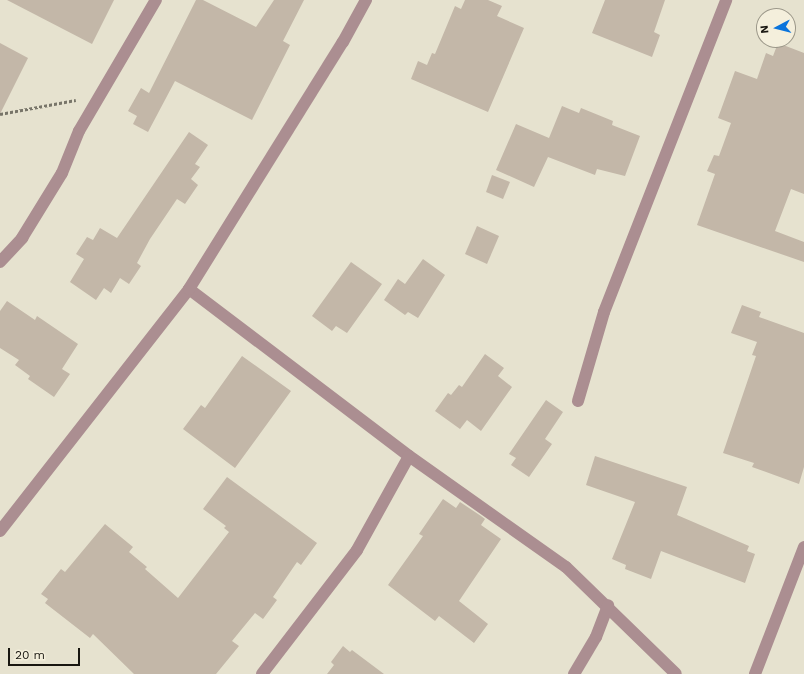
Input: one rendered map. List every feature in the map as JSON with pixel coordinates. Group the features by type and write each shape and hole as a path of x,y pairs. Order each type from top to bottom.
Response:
{"street":[{"path":"0,262 22,238 62,173 79,131 98,96 156,0"},
{"path":"0,531 189,289 344,42 366,0"},
{"path":"578,401 604,312 726,0"},
{"path":"189,289 409,456 566,566 608,605 676,674"},
{"path":"262,674 357,550 409,456"},
{"path":"755,674 804,547"},
{"path":"574,674 596,637 608,605"}],"path":[{"path":"0,114 98,96"}],"building":[{"path":"7,0 114,0 92,44"},
{"path":"196,0 203,0 256,27 274,0 304,0 283,41 290,45 252,120 175,81 148,132 133,124 137,116 128,111 141,88 149,93"},
{"path":"465,0 488,0 502,6 497,16 524,28 488,112 411,79 418,61 427,65 432,53 435,54 455,6 461,9"},
{"path":"605,0 665,0 654,32 660,35 652,57 592,33"},
{"path":"0,43 28,58 0,114"},
{"path":"776,48 791,48 804,53 804,194 791,189 775,231 804,242 804,262 697,225 715,174 707,171 714,155 719,156 731,123 718,118 735,71 757,79 766,53 773,56"},
{"path":"562,106 579,113 581,108 613,121 612,125 640,136 625,176 597,169 595,175 548,157 534,187 496,170 516,124 549,138"},
{"path":"189,132 208,145 195,164 200,167 191,179 198,185 185,204 177,199 150,239 137,263 141,266 129,284 120,278 111,293 104,288 96,300 70,282 84,259 76,254 87,237 93,240 100,228 117,238"},
{"path":"492,175 510,182 503,199 486,192"},
{"path":"477,226 499,236 487,264 465,254"},
{"path":"423,259 445,275 418,318 408,312 405,315 384,300 398,279 405,284"},
{"path":"351,262 382,284 347,333 336,326 332,331 312,316"},
{"path":"7,301 35,320 37,316 78,344 62,369 70,374 54,397 28,379 30,376 15,365 19,360 0,348 0,311"},
{"path":"742,305 761,312 759,317 804,333 804,467 799,484 752,467 754,463 723,453 756,356 752,355 757,342 731,333"},
{"path":"485,354 504,368 498,376 512,387 481,431 467,420 460,429 435,411 448,393 451,395 459,385 462,387"},
{"path":"242,356 291,391 235,468 183,429 201,405 205,408"},
{"path":"546,400 563,412 545,439 552,444 529,477 511,465 516,458 509,454"},
{"path":"595,456 687,487 677,515 749,546 747,551 755,554 745,583 661,551 651,579 625,569 626,565 612,559 635,502 586,485"},
{"path":"227,477 317,543 301,565 297,562 273,597 277,600 263,619 255,613 232,641 239,646 216,674 134,674 93,634 90,638 45,603 48,599 41,594 61,569 65,572 105,524 133,547 129,552 147,567 145,569 178,598 229,532 224,528 226,526 203,509"},
{"path":"443,499 456,508 460,502 481,516 485,519 481,525 501,539 459,601 488,624 474,643 439,616 435,621 388,585 423,536 419,534"},
{"path":"343,646 350,652 352,650 384,674 327,674 334,665 331,662"}]}
